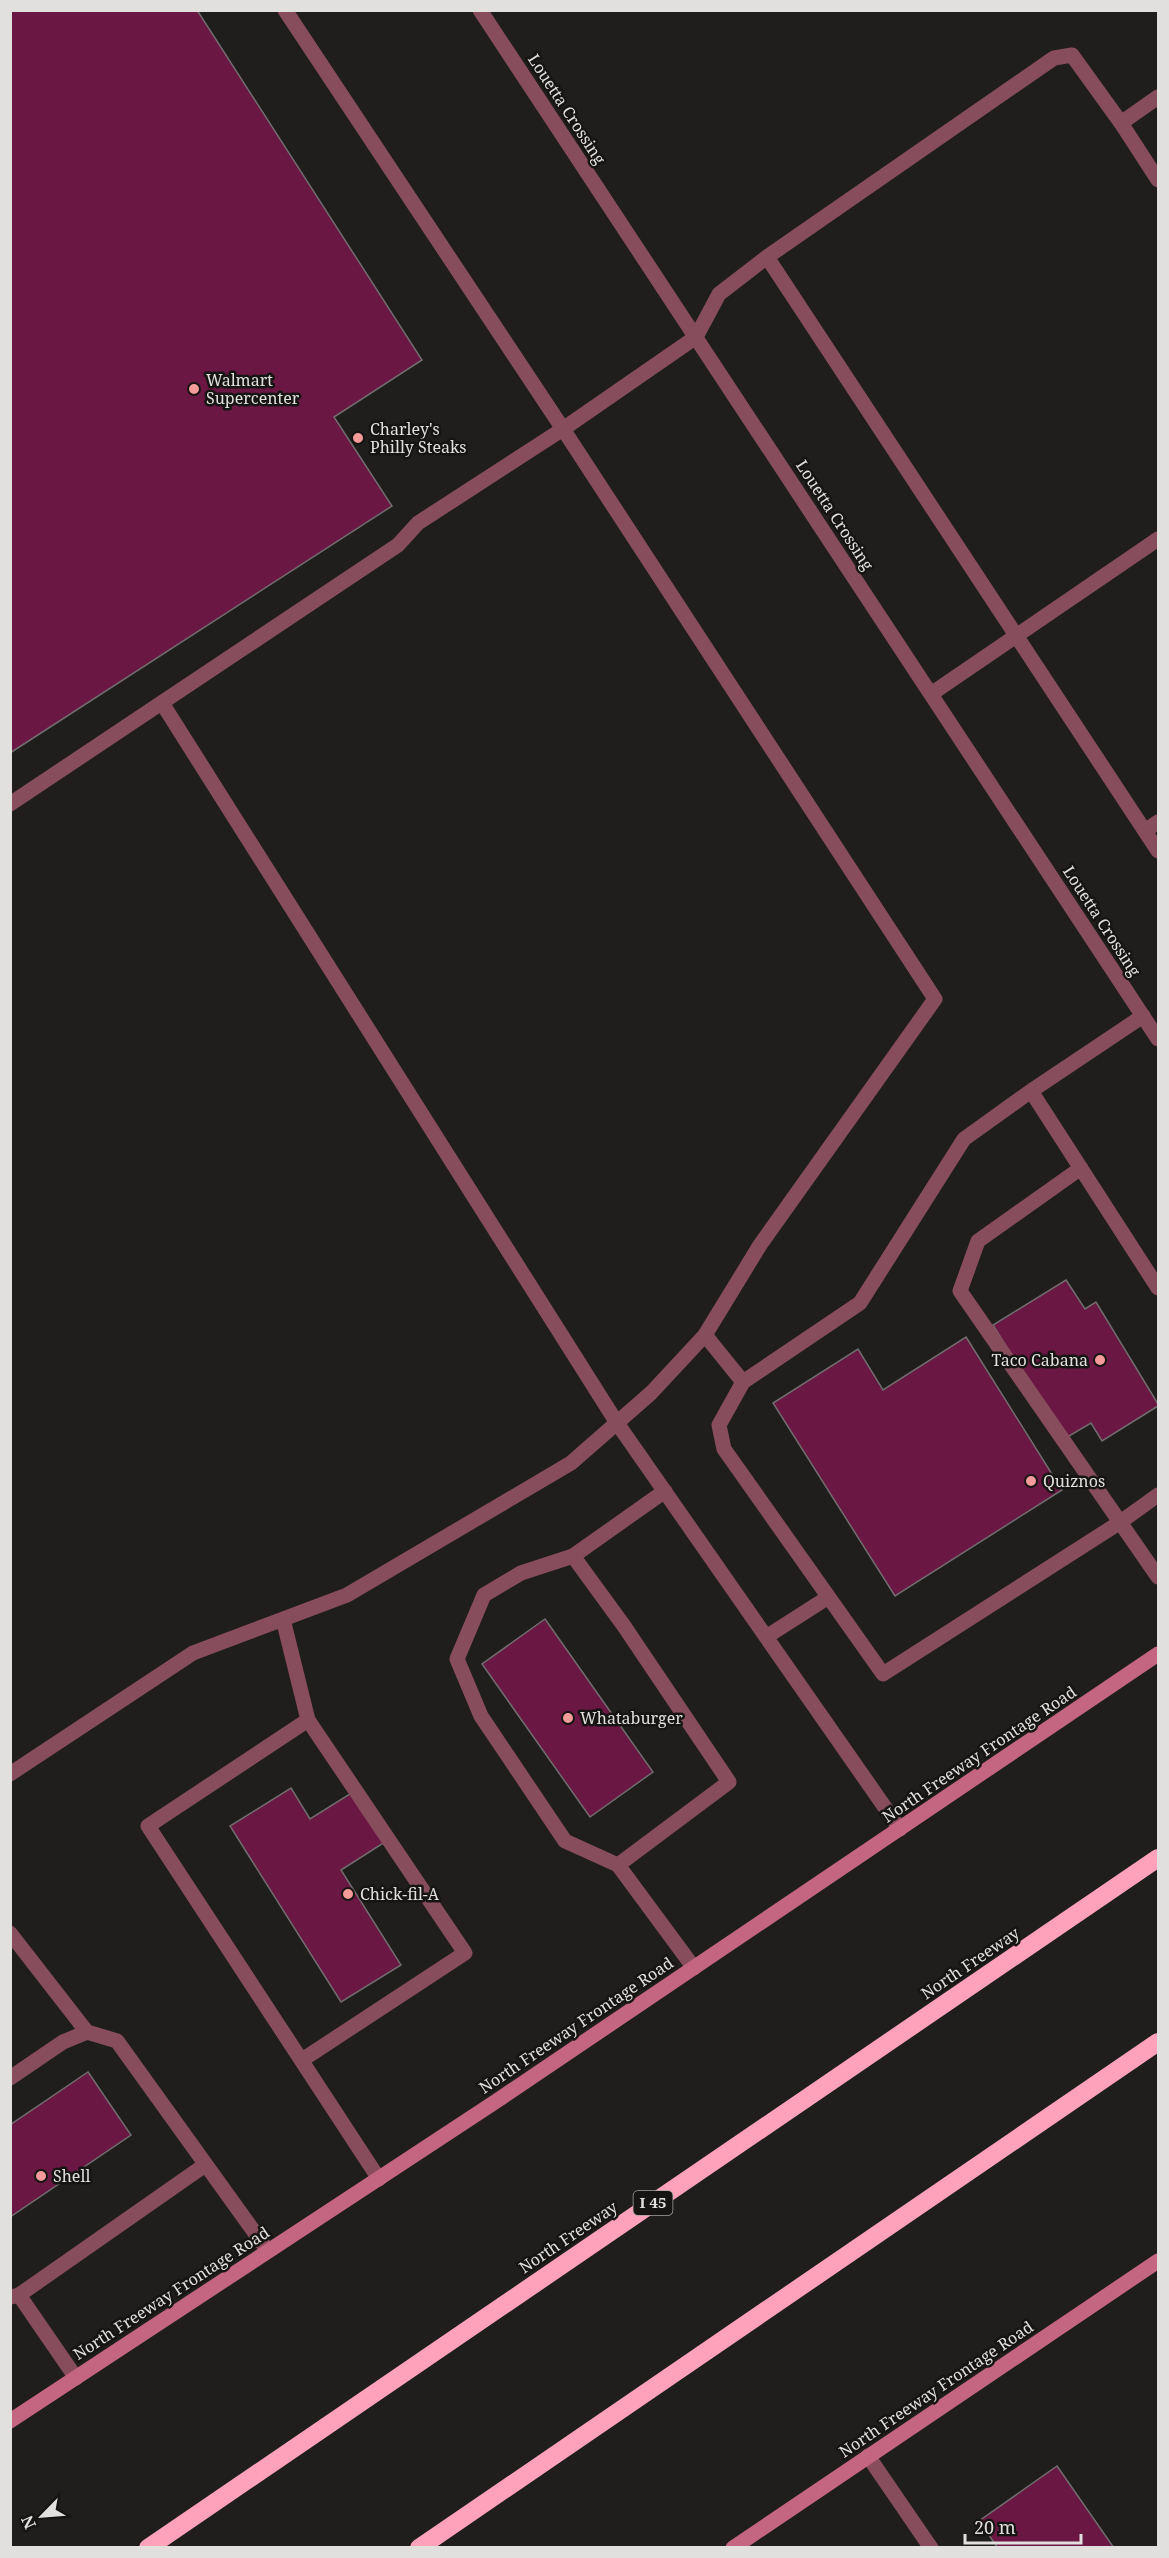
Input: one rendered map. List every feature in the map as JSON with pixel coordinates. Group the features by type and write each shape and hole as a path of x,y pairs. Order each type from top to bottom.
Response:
{"highway":[{"name":"North Freeway","path":"148,2547 1158,1858"},
{"path":"419,2547 1158,2042"}],"main road":[{"name":"North Freeway Frontage Road","path":"10,2421 379,2179 1158,1654"},
{"name":"North Freeway Frontage Road","path":"733,2547 1158,2261"}],"street":[{"path":"10,1774 193,1653 346,1595 571,1463 651,1394 705,1335 760,1245 935,999 563,429 285,10"},
{"name":"Louetta Crossing","path":"480,10 1158,1039"},
{"path":"10,804 398,545 418,523 563,429 696,337 719,294 767,257 1054,58 1072,55 1158,180"},
{"path":"1120,123 1158,97"},
{"path":"767,257 1158,851"},
{"path":"931,694 1158,539"},
{"path":"162,703 617,1423 900,1829"},
{"path":"1145,831 1158,822"},
{"path":"1143,1016 1030,1091 964,1139 860,1303 743,1382 719,1425 724,1449 827,1598 883,1674 1119,1523 1158,1495"},
{"path":"1030,1091 1158,1288"},
{"path":"1081,1168 978,1241 960,1292 1158,1578"},
{"path":"705,1335 743,1382"},
{"path":"665,1491 573,1556 521,1573 484,1595 457,1659 481,1716 565,1841 618,1865 694,1968"},
{"path":"573,1556 624,1626 729,1782 618,1865"},
{"path":"766,1637 827,1598"},
{"path":"283,1619 308,1720 465,1953 302,2060"},
{"path":"308,1720 148,1826 379,2179"},
{"path":"10,1933 87,2032 117,2041 268,2251"},
{"path":"10,2078 63,2042 87,2032"},
{"path":"76,2378 15,2296 205,2165"},
{"path":"868,2456 931,2547"}],"building":[{"name":"Walmart Supercenter","path":"10,10 197,10 422,360 334,417 392,506 10,753"},
{"path":"1066,1280 1085,1309 1096,1302 1158,1404 1102,1441 1091,1423 1064,1439 993,1325"},
{"path":"966,1337 1062,1490 895,1596 773,1403 858,1349 883,1390"},
{"name":"Whataburger","path":"545,1619 653,1772 590,1817 482,1664"},
{"path":"291,1788 310,1819 353,1792 385,1842 341,1870 401,1965 341,2002 230,1826"},
{"name":"Shell","path":"88,2072 131,2135 10,2217 10,2125"},
{"path":"1057,2466 1114,2548 998,2548 979,2521"}],"place":[{"name":"Walmart Supercenter","path":"194,389"},
{"name":"Charley's Philly Steaks","path":"358,438"},
{"name":"Taco Cabana","path":"1100,1360"},
{"name":"Quiznos","path":"1031,1481"},
{"name":"Whataburger","path":"568,1718"},
{"name":"Chick-fil-A","path":"348,1894"},
{"name":"Shell","path":"41,2176"}]}
